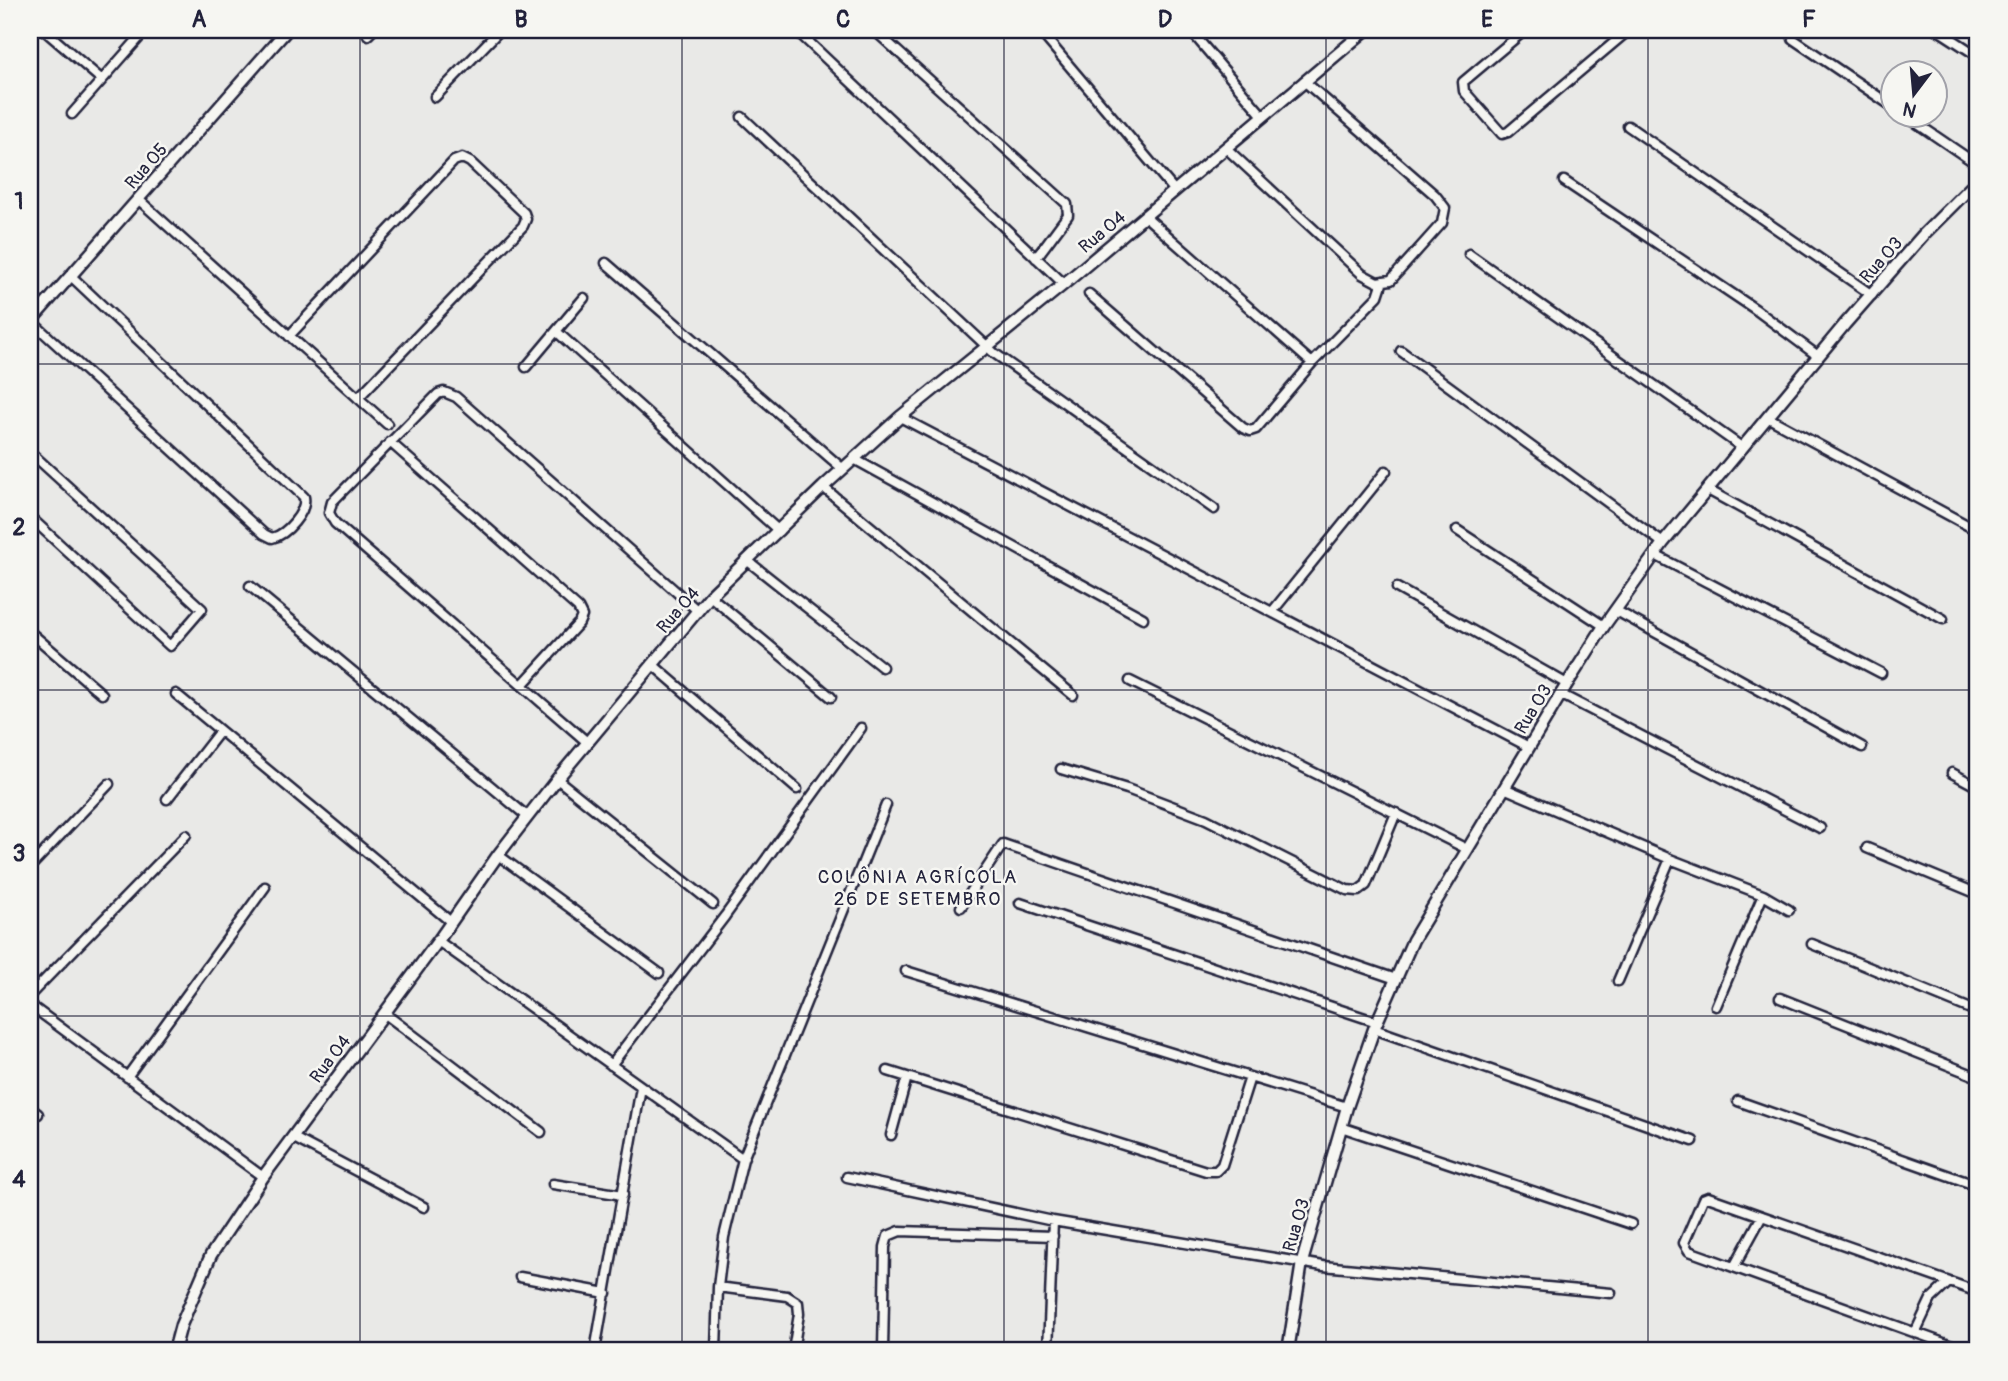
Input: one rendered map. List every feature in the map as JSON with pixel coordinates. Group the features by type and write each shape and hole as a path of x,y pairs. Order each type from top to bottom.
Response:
{"street":[{"path":"44,30 102,80"},
{"path":"72,114 146,30"},
{"name":"Rua 05","path":"30,321 287,30"},
{"path":"435,97 500,30"},
{"path":"796,30 1064,284"},
{"path":"874,30 1067,204 1068,215 1036,258"},
{"path":"1039,30 1175,191"},
{"path":"1190,30 1263,116"},
{"name":"Rua 04","path":"174,1351 181,1325 211,1255 263,1177 438,941 498,855 587,742 710,596 900,417 1064,284 1366,30"},
{"path":"1525,30 1463,82 1464,91 1502,134 1508,132 1629,30"},
{"path":"1938,30 1978,56"},
{"path":"1793,38 1878,96"},
{"path":"1226,148 1362,274 1377,282 1391,280 1442,223 1445,208 1435,195 1304,82"},
{"path":"742,117 994,353 1214,509"},
{"path":"1628,126 1872,295"},
{"path":"1927,130 1978,165"},
{"path":"289,336 454,161 462,158 470,162 524,213 526,219 523,226 358,398"},
{"name":"Rua 03","path":"1289,1349 1302,1262 1347,1107 1375,1026 1413,940 1560,694 1604,625 1663,543 1818,356 1923,235 1978,180"},
{"path":"1564,181 1755,309 1818,356"},
{"path":"138,199 387,424"},
{"path":"1145,216 1312,363"},
{"path":"1469,254 1743,448"},
{"path":"606,263 843,469"},
{"path":"30,321 264,534 272,538 280,536 303,511 306,504 304,496 71,276"},
{"path":"1088,294 1242,428 1250,430 1256,429 1312,363 1378,296 1383,282"},
{"path":"526,367 584,298"},
{"path":"557,332 779,531"},
{"path":"1401,351 1663,543"},
{"path":"587,742 335,523 329,513 332,502 438,394 444,392 456,397 698,611"},
{"path":"900,417 1529,747"},
{"path":"1767,417 1978,531"},
{"path":"390,442 578,608 582,616 579,623 522,685"},
{"path":"30,452 202,609 170,646 30,517"},
{"path":"854,459 1143,618"},
{"path":"1272,612 1386,471"},
{"path":"823,487 1073,695"},
{"path":"1708,490 1943,618"},
{"path":"1457,530 1604,625"},
{"path":"1655,555 1881,673"},
{"path":"748,561 882,667"},
{"path":"250,586 528,817"},
{"path":"1397,588 1567,684"},
{"path":"710,596 831,697"},
{"path":"1615,610 1862,747"},
{"path":"30,632 102,694"},
{"path":"652,664 797,789"},
{"path":"1130,681 1467,849"},
{"path":"176,694 451,922"},
{"path":"1560,694 1820,828"},
{"path":"611,1065 725,916 861,728"},
{"path":"167,799 220,731"},
{"path":"1061,769 1127,789 1206,819 1347,890 1358,891 1366,885 1396,813"},
{"path":"1952,773 1978,787"},
{"path":"557,779 713,904"},
{"path":"30,867 109,784"},
{"path":"1504,788 1670,859 1763,895 1789,910"},
{"path":"716,1351 718,1287 724,1237 743,1159 886,805"},
{"path":"30,995 186,835"},
{"path":"961,907 1003,844 1396,979"},
{"path":"1867,848 1978,894"},
{"path":"498,855 659,973"},
{"path":"1618,981 1670,859"},
{"path":"127,1077 265,887"},
{"path":"1716,1006 1763,895"},
{"path":"1020,903 1375,1026 1693,1141"},
{"path":"438,941 743,1159"},
{"path":"1812,944 1978,1012"},
{"path":"906,971 1347,1107"},
{"path":"1780,998 1978,1077"},
{"path":"30,1005 263,1177"},
{"path":"384,1013 541,1132"},
{"path":"888,1070 1192,1167 1216,1171 1222,1165 1250,1077"},
{"path":"891,1135 907,1076"},
{"path":"596,1351 641,1087"},
{"path":"1738,1101 1978,1186"},
{"path":"1341,1127 1631,1224"},
{"path":"292,1138 424,1207"},
{"path":"847,1177 1053,1221 1302,1262 1611,1293"},
{"path":"553,1185 623,1195"},
{"path":"1966,1351 1689,1251 1684,1243 1703,1199 1708,1197 1978,1292"},
{"path":"1734,1267 1762,1216"},
{"path":"1048,1351 1053,1221"},
{"path":"883,1351 888,1236 900,1231 1053,1236"},
{"path":"520,1278 606,1293"},
{"path":"1915,1333 1931,1299 1949,1282"},
{"path":"718,1287 787,1296 798,1303 799,1314 793,1351"},
{"path":"1271,1351 1289,1349"}],"district":[{"name":"COLÔNIA AGRÍCOLA 26 DE SETEMBRO","path":"918,887"}]}
